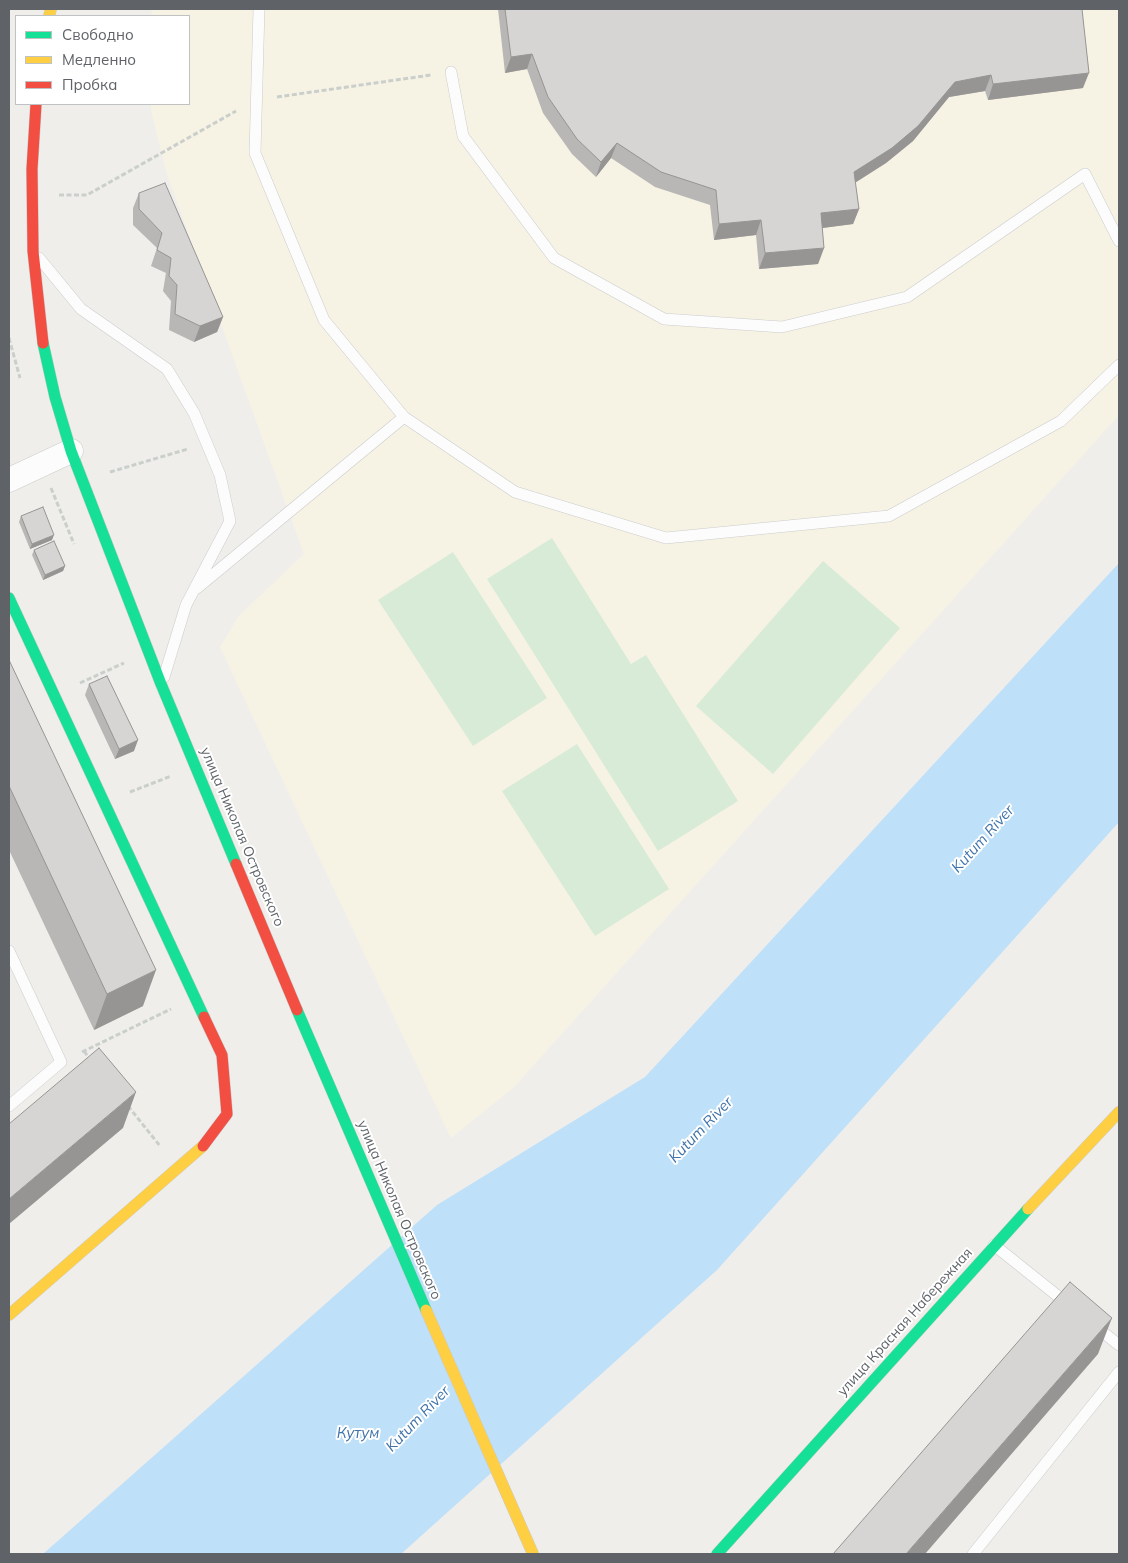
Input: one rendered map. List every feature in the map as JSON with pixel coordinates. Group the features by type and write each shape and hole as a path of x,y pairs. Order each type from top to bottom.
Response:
{"main road":[{"name":"улица Николая Островского","path":"36,105 32,195 33,251 41,334 55,397 71,451 162,684 364,1170 533,1554"},
{"path":"9,598 222,1055 226,1114 201,1148 9,1315"},
{"name":"улица Красная Набережная","path":"717,1554 994,1245 1119,1112"}],"street":[{"path":"9,480 71,451"}],"lane":[{"path":"259,9 255,153 324,320 404,417 515,492 666,538 889,516 1061,421 1119,366"},
{"path":"451,72 464,136 554,258 664,319 782,326 907,297 1085,174 1119,241"},
{"path":"33,251 81,310 167,369 194,413 220,475 230,520 186,605 162,684"},
{"path":"194,590 404,417"},
{"path":"9,951 61,1062 9,1106"},
{"path":"994,1245 1119,1345"},
{"path":"973,1554 1119,1372"}],"path":[{"path":"32,195 87,195 256,100 451,72"},
{"path":"52,492 82,480 206,444"},
{"path":"54,695 125,663"},
{"path":"104,802 196,766"},
{"path":"61,1062 195,998"},
{"path":"84,1051 95,1066"},
{"path":"125,1102 178,1168"}],"shaded area":[{"path":"152,9 1118,9 1119,415 513,1088 451,1138 220,647 239,616 304,554 167,174 151,110 151,105 190,105 190,15 151,15"}],"green space":[{"path":"552,538 631,664 646,655 738,801 658,851 487,579"},
{"path":"453,552 547,698 473,746 378,600"},
{"path":"823,561 900,628 773,774 696,706"},
{"path":"577,744 669,889 595,936 502,791"}],"water":[{"name":"Кутум","path":"1119,563 1119,822 717,1270 401,1554 43,1554 437,1205 645,1077"}],"building":[{"path":"505,9 1082,9 1089,73 993,84 991,75 955,82 918,126 892,148 854,172 859,209 821,213 824,248 765,253 761,220 719,224 716,190 661,172 617,143 601,162 577,139 548,97 532,54 511,57"},
{"path":"165,183 223,317 200,326 175,314 177,285 169,276 171,258 157,250 162,233 139,209 139,193"},
{"path":"43,507 54,535 32,544 21,516"},
{"path":"54,541 65,566 45,575 34,550"},
{"path":"9,660 156,970 107,994 9,786"},
{"path":"107,676 138,740 119,749 89,684"},
{"path":"99,1048 136,1092 9,1199 9,1124"},
{"path":"1070,1282 1112,1318 906,1554 833,1554"}],"traffic: fast":[{"path":"43,343 55,397 71,451 161,684 236,864"},
{"path":"9,598 204,1017"},
{"path":"297,1010 426,1310"},
{"path":"717,1554 1028,1209"}],"traffic: slow":[{"path":"49,15 51,9"},
{"path":"1028,1209 1119,1112"},
{"path":"9,1315 203,1146"},
{"path":"426,1310 533,1554"}],"traffic: jam":[{"path":"36,105 32,169 33,251 43,343"},
{"path":"236,864 297,1010"},
{"path":"203,1146 227,1114 222,1055 204,1017"}],"water label":[{"name":"Kutum River","path":"983,839"},
{"name":"Kutum River","path":"701,1130"},
{"name":"Kutum River","path":"418,1419"}]}
